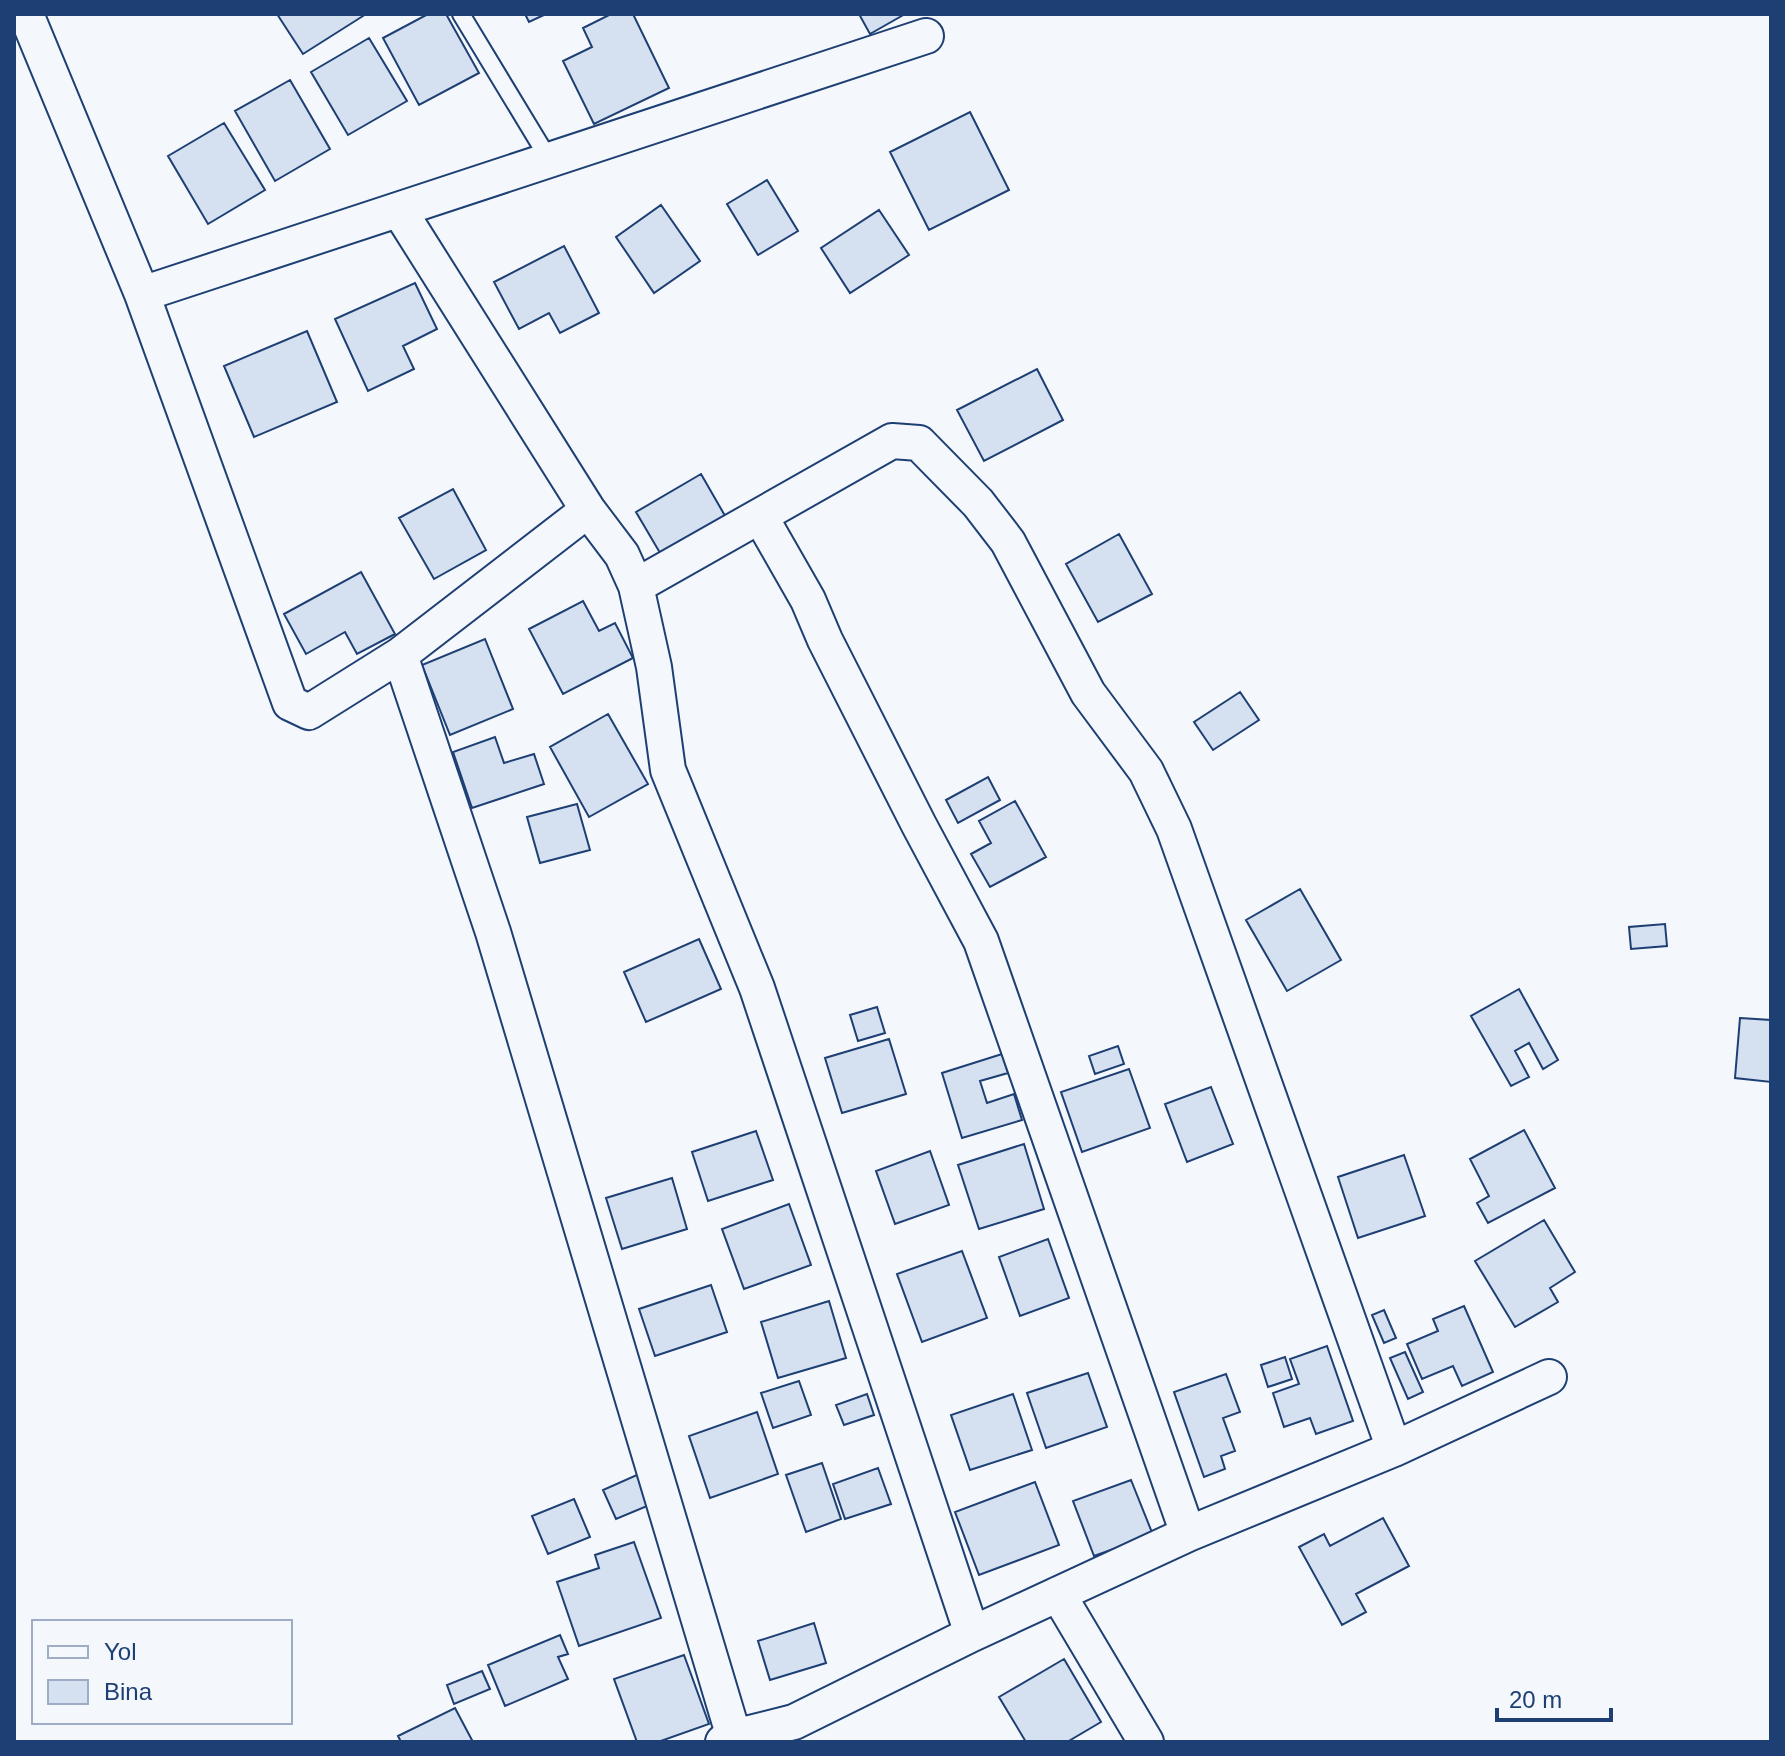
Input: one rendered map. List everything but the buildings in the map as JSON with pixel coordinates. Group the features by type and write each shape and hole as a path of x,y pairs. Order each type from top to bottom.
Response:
{"street":[{"path":"26,14 142,294 290,703 309,712 400,655 588,510"},
{"path":"142,294 926,36"},
{"path":"399,210 588,510 622,555 636,586 654,667 668,770 757,988 972,1634"},
{"path":"636,586 892,441 919,443 978,503 1008,542 1088,693 1146,771 1174,829 1394,1449"},
{"path":"760,516 808,600 825,640 981,941 1188,1534"},
{"path":"400,655 493,932 729,1739 800,1732 972,1634 1188,1534 1394,1449 1549,1377"},
{"path":"1058,1594 1146,1742"}],"lane":[{"path":"461,14 550,161"}]}
